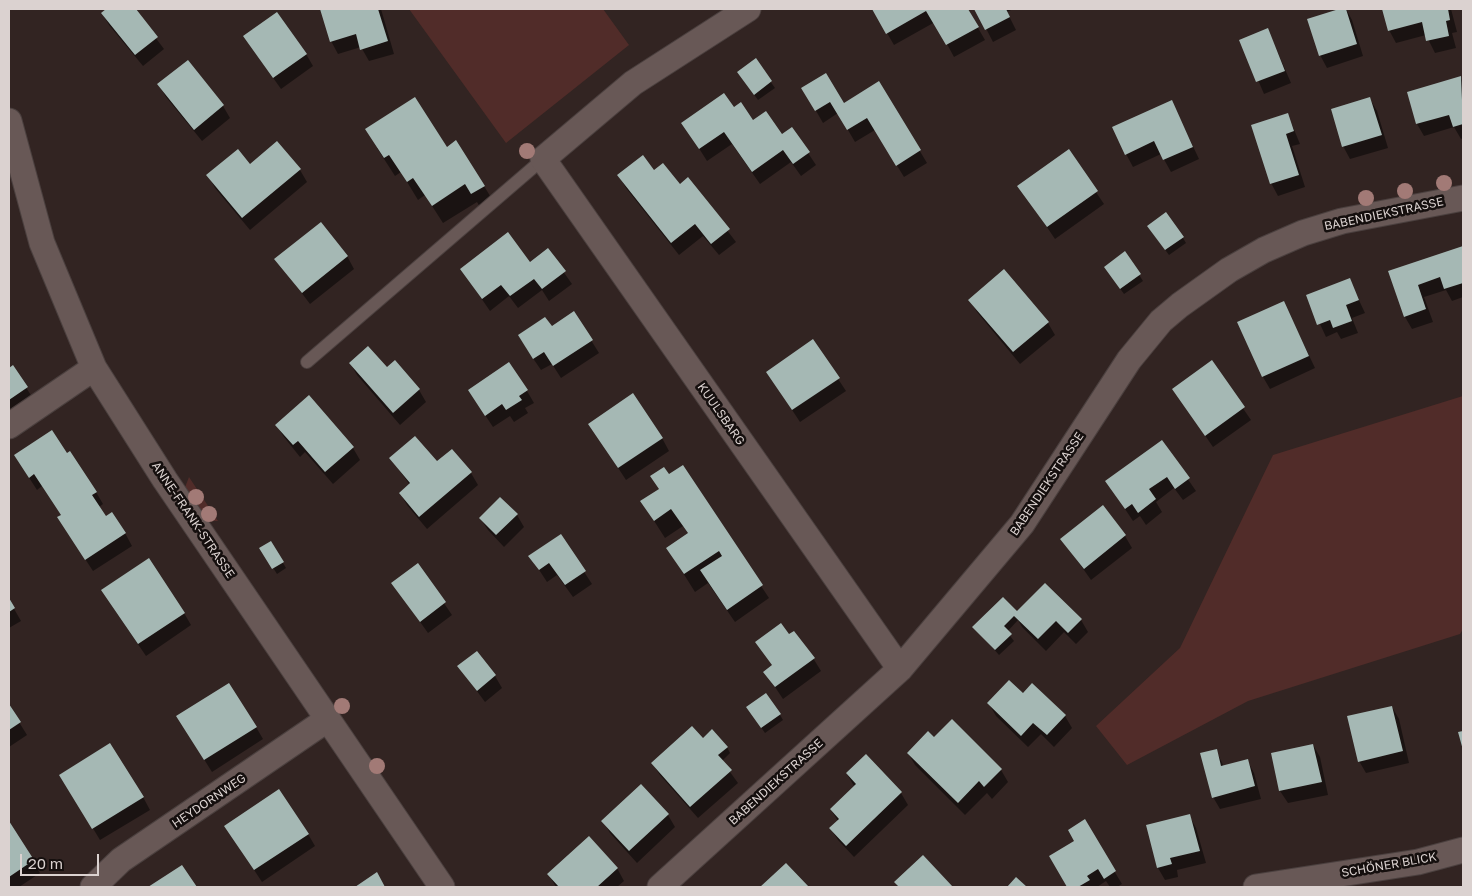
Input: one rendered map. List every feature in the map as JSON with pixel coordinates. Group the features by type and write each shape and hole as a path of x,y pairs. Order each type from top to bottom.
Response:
{"street":[{"path":"543,159 633,83 748,9"},
{"name":"ANNE-FRANK-STRASSE","path":"9,121 42,243 94,368 165,480 442,887"},
{"name":"KUULSBARG","path":"543,159 900,669"},
{"name":"BABENDIEKSTRASSE","path":"660,887 900,669 1022,524 1130,360 1161,322 1180,305 1229,270 1264,250 1303,233 1342,221 1463,198"},
{"path":"9,426 94,368"},
{"name":"HEYDORNWEG","path":"93,887 121,860 328,719"},
{"name":"SCHÖNER BLICK","path":"1256,887 1418,862 1463,850"}],"lane":[{"path":"307,362 543,159"}],"shaded area":[{"path":"409,9 603,9 629,45 506,143"},
{"path":"1463,396 1463,629 1460,634 1248,701 1127,765 1096,726 1180,648 1273,455"},
{"path":"189,477 218,521 205,521 184,490"}],"building":[{"path":"106,9 136,9 158,37 135,55 101,13"},
{"path":"320,9 378,9 388,41 360,50 356,34 330,42"},
{"path":"872,9 968,9 979,27 946,45 926,11 886,34"},
{"path":"974,9 1006,9 1010,17 985,30"},
{"path":"1339,9 1346,9 1357,44 1319,56 1307,19"},
{"path":"1382,9 1448,9 1450,20 1446,21 1449,36 1426,41 1422,22 1388,31"},
{"path":"277,12 307,54 273,78 243,36"},
{"path":"1268,28 1285,71 1256,82 1239,40"},
{"path":"756,58 772,81 754,95 737,72"},
{"path":"188,60 224,105 194,130 157,84"},
{"path":"826,73 844,103 879,81 921,150 896,166 867,118 847,130 830,102 815,111 801,88"},
{"path":"1461,76 1463,124 1453,127 1449,115 1416,124 1407,92"},
{"path":"724,93 734,107 741,102 753,120 766,111 782,134 792,127 810,152 793,164 783,150 752,172 724,132 699,149 681,123"},
{"path":"415,97 447,147 456,140 485,186 471,194 465,184 432,206 413,178 407,182 389,155 384,158 365,129"},
{"path":"1370,97 1382,135 1342,147 1331,109"},
{"path":"1172,100 1193,147 1163,160 1154,141 1125,155 1112,127"},
{"path":"1288,113 1294,131 1286,134 1299,175 1270,184 1251,125"},
{"path":"277,141 301,169 242,218 206,175 238,149 250,164"},
{"path":"1069,149 1098,191 1047,227 1017,186"},
{"path":"643,155 654,170 663,163 680,184 688,177 730,229 711,244 695,224 671,243 617,175"},
{"path":"1166,212 1184,237 1165,250 1147,226"},
{"path":"321,222 348,256 302,293 274,259"},
{"path":"508,232 530,262 548,248 566,271 542,289 534,279 510,296 501,285 482,299 460,269"},
{"path":"1463,246 1463,283 1444,289 1440,277 1418,285 1426,309 1404,317 1388,271"},
{"path":"1125,251 1141,274 1120,289 1104,267"},
{"path":"1004,269 1049,322 1013,352 968,300"},
{"path":"1350,278 1359,300 1346,305 1352,321 1333,328 1330,320 1317,325 1306,295"},
{"path":"1284,301 1309,356 1262,377 1237,322"},
{"path":"574,311 593,340 553,366 544,352 533,359 518,335 545,317 552,326"},
{"path":"813,339 840,378 792,410 766,372"},
{"path":"368,346 387,367 395,360 420,389 393,413 349,363"},
{"path":"1212,360 1245,407 1205,436 1172,389"},
{"path":"509,362 528,390 519,396 522,400 506,410 502,404 485,416 468,390"},
{"path":"13,365 28,387 9,400 9,368"},
{"path":"633,393 663,438 618,468 588,424"},
{"path":"309,395 354,447 325,472 298,441 293,445 275,425"},
{"path":"52,430 67,453 70,451 97,492 92,495 106,516 112,512 126,533 85,560 57,517 61,515 34,474 29,478 14,455"},
{"path":"415,436 437,461 452,449 472,472 419,517 399,493 410,483 389,458"},
{"path":"1162,440 1190,478 1175,489 1167,477 1149,489 1156,499 1138,513 1132,504 1125,509 1105,481"},
{"path":"683,465 763,585 727,610 700,570 722,556 719,551 684,574 666,548 688,533 671,509 654,521 640,501 659,489 650,476 664,467 669,474"},
{"path":"500,497 518,514 496,535 479,518"},
{"path":"1103,505 1126,535 1084,569 1060,539"},
{"path":"561,534 586,571 565,585 549,563 539,570 528,556"},
{"path":"271,541 284,562 272,569 259,548"},
{"path":"149,558 185,613 138,644 101,590"},
{"path":"418,563 446,602 420,622 391,583"},
{"path":"1045,583 1082,619 1068,633 1056,621 1038,639 1014,616 1004,626 1012,634 995,650 972,627 1003,597 1017,611"},
{"path":"9,598 15,608 9,612"},
{"path":"781,623 789,634 794,631 815,658 775,687 763,672 772,665 755,642"},
{"path":"477,651 496,675 477,691 457,666"},
{"path":"1009,680 1023,693 1032,683 1066,715 1047,735 1033,723 1021,736 987,703"},
{"path":"229,683 257,727 204,760 176,716"},
{"path":"766,693 781,714 761,728 746,707"},
{"path":"9,704 21,722 9,730"},
{"path":"1392,706 1403,751 1358,762 1347,716"},
{"path":"952,719 1002,769 984,787 979,781 958,803 907,753 928,731 934,737"},
{"path":"692,726 703,738 712,729 728,747 718,755 732,770 690,807 651,763"},
{"path":"1463,731 1463,750 1458,732"},
{"path":"110,743 144,797 92,829 59,775"},
{"path":"1313,744 1322,782 1279,791 1271,753"},
{"path":"1217,749 1221,766 1248,759 1255,786 1212,798 1200,753"},
{"path":"866,754 902,792 846,846 829,828 839,819 830,809 856,784 846,773"},
{"path":"641,784 669,814 629,851 601,821"},
{"path":"279,789 309,834 254,870 224,826"},
{"path":"1190,814 1200,851 1170,858 1172,864 1157,868 1146,825"},
{"path":"1085,819 1116,871 1104,879 1098,869 1087,876 1090,880 1078,887 1067,887 1049,856 1074,841 1068,830"},
{"path":"9,821 34,860 9,877"},
{"path":"589,836 618,868 597,887 559,887 547,874"},
{"path":"923,855 953,887 899,887 894,882"},
{"path":"786,863 809,887 760,887"},
{"path":"182,865 197,887 148,887"},
{"path":"377,872 385,887 355,887"},
{"path":"1016,877 1027,887 1007,887"}]}
